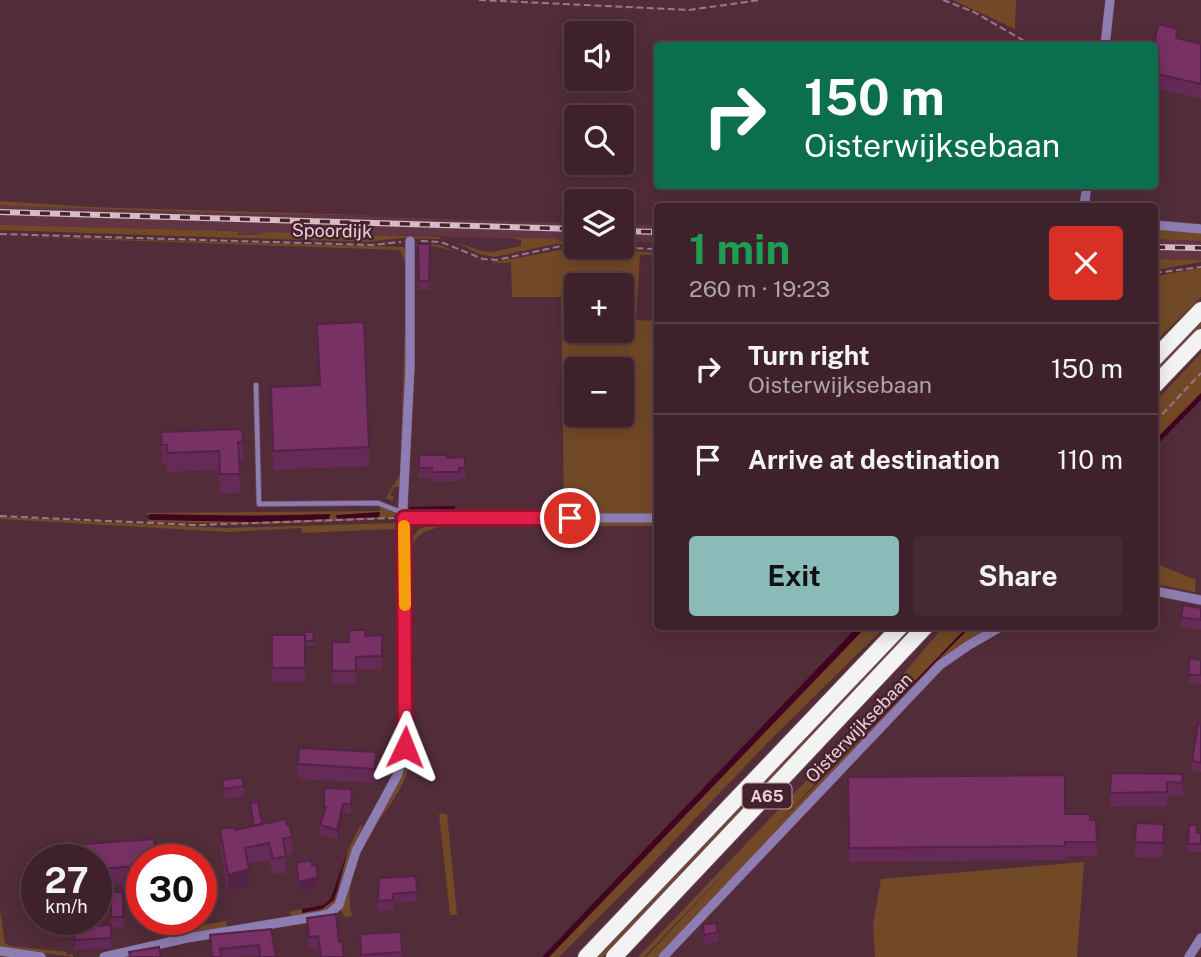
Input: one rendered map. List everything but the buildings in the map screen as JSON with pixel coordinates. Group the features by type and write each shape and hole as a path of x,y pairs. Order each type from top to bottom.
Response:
{"highway":[{"path":"1158,355 1201,310"},
{"path":"1158,383 1201,337"},
{"name":"A65","path":"586,957 897,630"},
{"name":"A65","path":"614,957 922,630"}],"street":[{"path":"1105,42 1110,0"},
{"path":"1158,225 1201,229"},
{"path":"104,957 187,938 330,913 339,905 361,839 391,789 403,754 406,732 404,516 410,367 410,241"},
{"path":"404,516 654,518"},
{"path":"1158,592 1201,600"},
{"name":"Oisterwijksebaan","path":"663,957 940,665 995,630"},
{"path":"1189,957 1201,938"},
{"path":"0,951 41,957"}],"lane":[{"path":"256,385 259,504 378,503 404,516"}],"path":[{"path":"480,0 688,10 760,0"},
{"path":"943,0 974,12 1026,42"},
{"name":"Spoordijk","path":"0,234 372,245 410,241 441,242 483,258 497,260 561,246 654,249"},
{"path":"1158,273 1201,267"},
{"path":"1158,419 1201,373"},
{"path":"0,516 195,525 404,516"}],"shaded area":[{"path":"953,0 1016,0 1015,29"},
{"path":"0,201 90,207 393,216 11,206 0,205"},
{"path":"0,205 564,223 564,240 264,232 244,235 233,231 0,225"},
{"path":"634,224 654,225 654,243 634,242"},
{"path":"0,225 233,231 239,235 264,232 440,239 400,238 365,242 0,230"},
{"path":"1158,226 1201,229 1201,241 1158,239"},
{"path":"0,236 403,247 406,250 409,273 401,487 394,487 390,495 394,497 392,501 386,498 400,474 407,268 400,250"},
{"path":"511,238 557,239 564,241 564,244 494,257 479,254 458,243 493,252 521,246 521,240"},
{"path":"1158,239 1201,241 1201,260 1158,259"},
{"path":"417,243 440,245 474,259 452,251 415,246"},
{"path":"560,250 564,250 564,259 634,259 634,252 654,252 654,255 640,255 636,320 654,321 654,514 465,514 465,510 564,509 561,297 512,297 511,262 491,263"},
{"path":"1158,259 1201,262 1158,269"},
{"path":"1201,268 1201,297 1158,339 1158,275"},
{"path":"1201,320 1201,327 1158,373 1158,366"},
{"path":"1201,353 1201,393 1158,437 1158,399"},
{"path":"1201,393 1201,400 1158,444 1158,437"},
{"path":"382,505 395,513 395,516 271,524 148,522 148,519 256,522 329,519 330,515 147,515 379,511"},
{"path":"455,506 455,511 410,512 409,507"},
{"path":"380,512 379,517 337,519 336,515"},
{"path":"150,514 330,514 329,519 256,522 150,520 147,517"},
{"path":"0,517 226,528 397,523 400,526 401,677 396,681 399,678 397,525 395,529 302,533 301,528 229,532"},
{"path":"438,521 654,521 654,526 440,527 418,536 411,552 410,569 412,751 403,784 359,857 350,893 352,916 345,917 340,909 348,894 356,859 400,778 409,542 419,529"},
{"path":"395,525 398,525 398,679"},
{"path":"1158,564 1196,580 1195,592 1158,585"},
{"path":"854,630 863,630 553,953 549,957 542,957"},
{"path":"863,630 882,630 773,737 559,957 549,957"},
{"path":"908,630 915,630 603,957 598,957"},
{"path":"940,630 965,630 846,753 967,630 983,630 941,662 657,957 646,957 748,848 644,957 638,957 868,716"},
{"path":"964,630 967,630 754,848"},
{"path":"396,688 402,692 399,759 396,759"},
{"path":"439,814 447,814 457,915 450,915"},
{"path":"361,824 362,828 335,902 327,910 293,917 289,912 302,909 302,913 322,909 337,894 348,850"},
{"path":"348,850 334,900 322,909 302,913 302,909 324,905 331,898"},
{"path":"1084,862 1077,957 875,957 873,925 881,879"},
{"path":"0,910 5,943 66,952 66,955 73,954 73,957 0,947"},
{"path":"227,921 226,928 217,930 217,923"}],"railway":[{"path":"0,212 564,229"},
{"path":"634,231 654,232"},
{"path":"1158,247 1201,248"}],"slow traffic":[{"path":"404,526 405,605"}],"route":[{"path":"405,747 404,518 570,518"}]}
